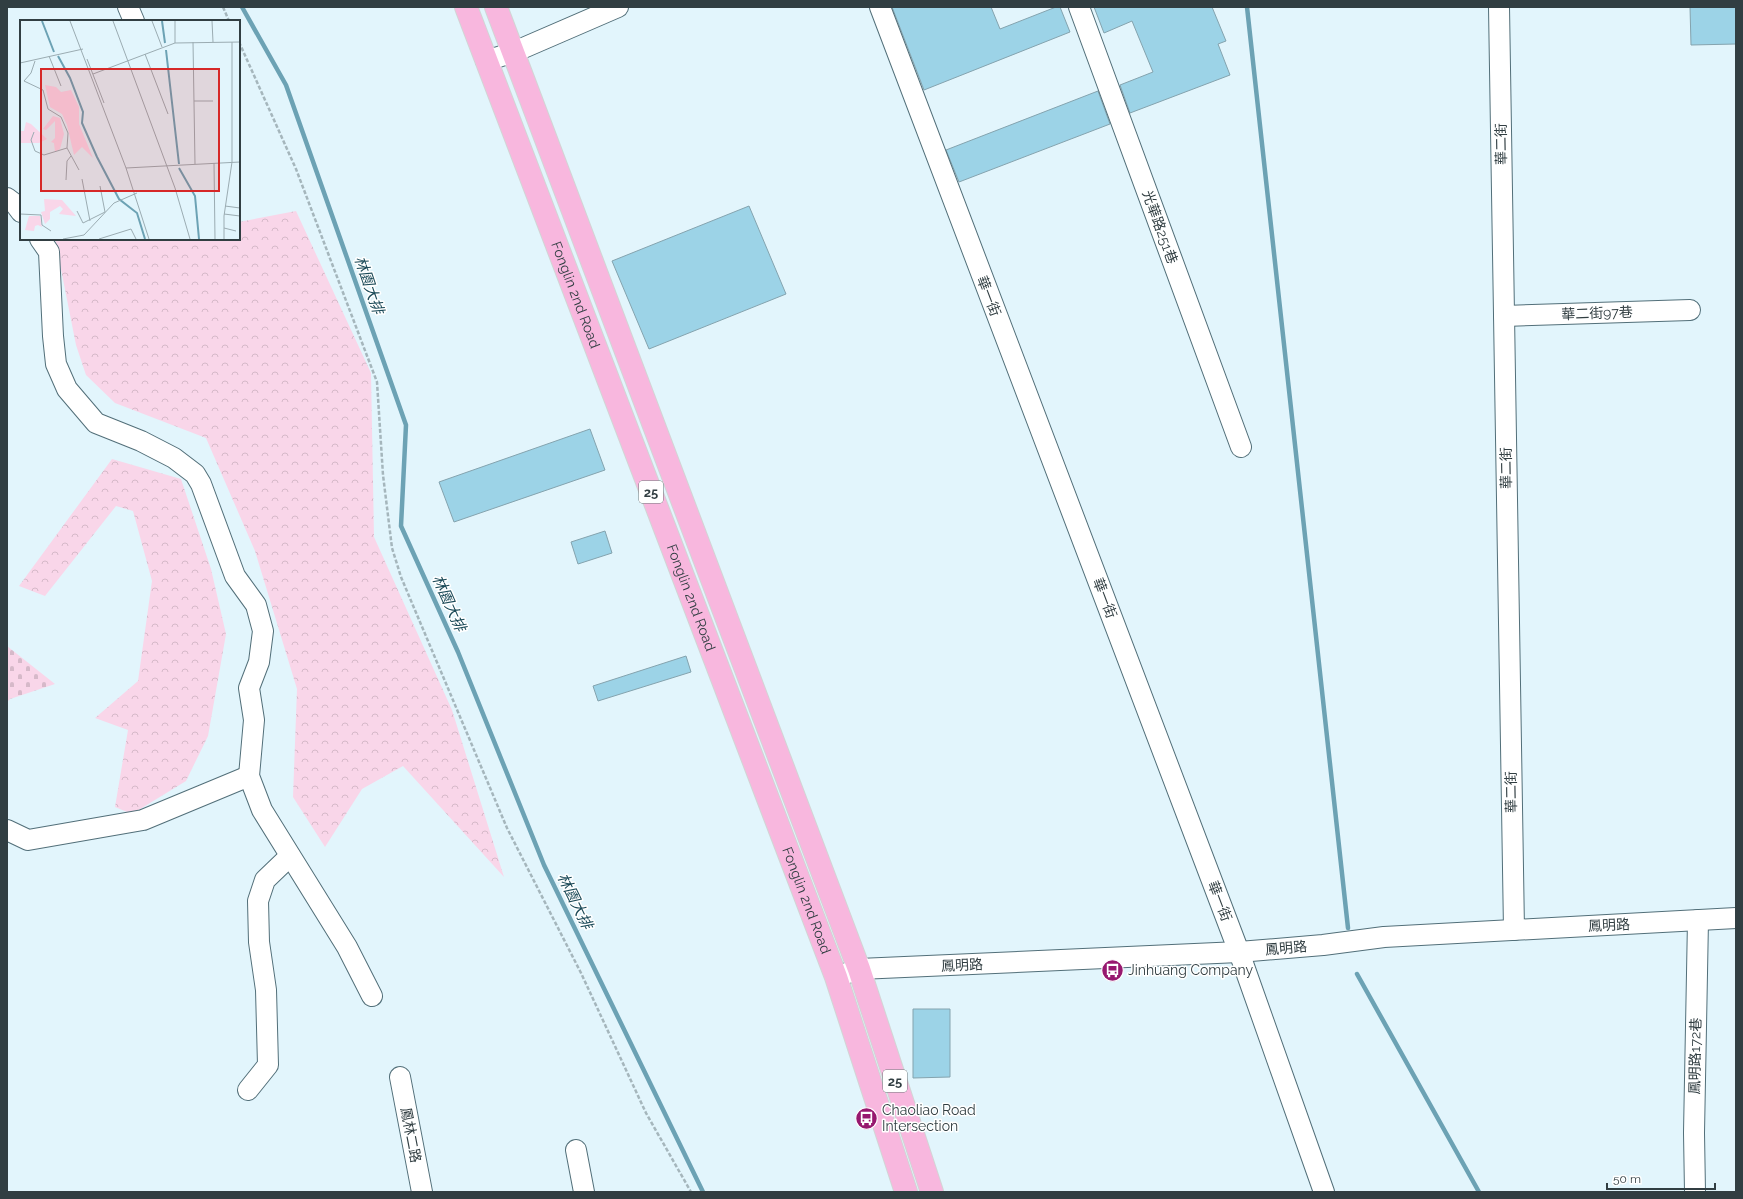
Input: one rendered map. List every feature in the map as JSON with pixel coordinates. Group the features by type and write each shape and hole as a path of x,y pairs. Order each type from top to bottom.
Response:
{"main road":[{"name":"Fonglin 2nd Road","path":"466,7 836,977 906,1192"},
{"name":"Fonglin 2nd Road","path":"496,7 859,969 932,1192"}],"street":[{"path":"128,7 134,20"},
{"path":"486,61 514,52 618,7"},
{"name":"華一街","path":"880,7 1239,952 1324,1192"},
{"name":"光華路251巷","path":"1080,7 1241,447"},
{"name":"華二街","path":"1499,7 1514,930"},
{"path":"7,198 15,204 20,211"},
{"path":"41,240 49,252 53,336 56,364 67,389 96,423 141,441 174,458 196,474 234,576 256,605 263,631 258,662 249,688 254,720 249,776 262,810 347,947 372,996"},
{"name":"華二街97巷","path":"1504,316 1690,310"},
{"path":"7,830 28,840 143,820 249,776"},
{"path":"248,1090 268,1065 266,990 259,942 258,901 265,880 290,856"},
{"name":"鳳明路","path":"836,977 859,969 1239,952 1323,945 1384,937 1736,918"},
{"name":"鳳明路172巷","path":"1695,1192 1694,1133 1698,920"},
{"name":"鳳林二路","path":"400,1078 422,1192"},
{"path":"576,1150 584,1192"}],"path":[{"path":"223,7 229,20"},
{"path":"240,44 296,169 377,382 384,475 392,548 401,577 507,828 581,973 646,1113 691,1192"}],"green space":[{"path":"296,211 371,373 374,537 452,710 504,877 403,766 362,789 325,847 293,797 297,689 255,551 206,438 115,403 86,375 76,345 55,240 240,240 240,222"},
{"path":"112,459 181,479 211,569 226,634 208,736 186,781 132,814 115,807 128,730 95,718 138,681 152,581 133,511 116,506 45,596 19,586"},
{"path":"7,646 55,684 10,699 7,702"}],"building":[{"path":"892,7 991,7 1000,29 1056,7 1060,7 1070,32 924,90"},
{"path":"1094,7 1212,7 1226,41 1218,44 1230,75 1130,113 1120,85 1153,72 1132,21 1104,33"},
{"path":"1690,7 1736,7 1736,44 1691,45"},
{"path":"1098,91 1110,124 959,182 946,150"},
{"path":"749,206 786,294 649,349 612,261"},
{"path":"590,429 605,470 454,522 439,482"},
{"path":"605,531 612,553 578,564 571,542"},
{"path":"686,656 691,672 598,701 593,686"},
{"path":"913,1009 950,1009 950,1077 913,1078"}],"waterway":[{"name":"林園大排","path":"242,7 286,85 406,425 401,526 458,652 544,865 703,1192"},
{"path":"1247,7 1348,928"},
{"path":"1357,974 1479,1192"}],"place":[{"name":"Jinhuang Company","path":"1112,970"},
{"name":"Chaoliao Road Intersection","path":"867,1118"}]}
